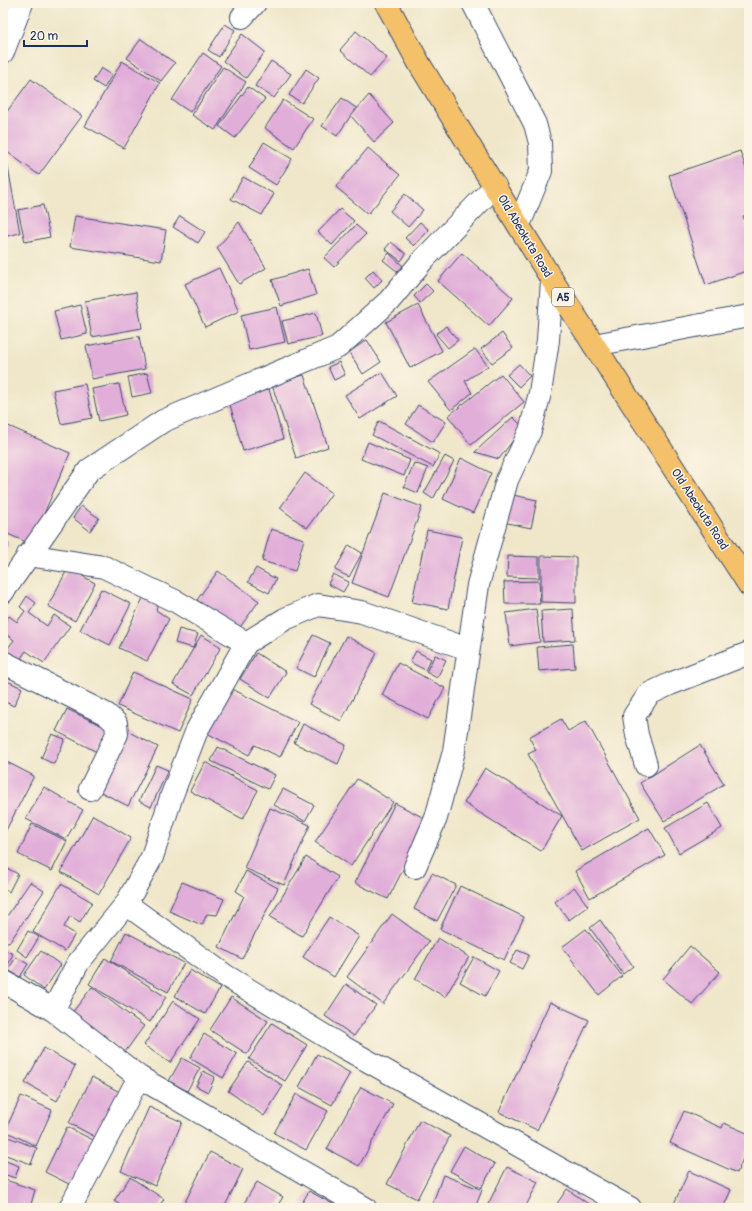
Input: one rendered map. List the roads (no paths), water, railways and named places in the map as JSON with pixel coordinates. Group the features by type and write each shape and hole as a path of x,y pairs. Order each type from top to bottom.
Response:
{"highway":[{"name":"Old Abeokuta Road","path":"386,3 420,66 552,280 749,585"}],"street":[{"path":"3,52 22,3"},
{"path":"473,3 534,124 540,143 541,171 519,225"},
{"path":"3,592 89,470 163,421 338,347 389,301 423,260 495,186"},
{"path":"415,868 436,818 454,751 478,585 507,480 530,431 540,393 548,340 552,280"},
{"path":"594,345 749,316"},
{"path":"28,555 104,567 177,602 246,643"},
{"path":"53,1010 78,963 126,904 152,857 172,795 197,730 246,643 285,618 318,605 362,612 468,649"},
{"path":"646,765 637,736 634,716 649,694 670,684 749,653"},
{"path":"3,662 106,714 116,723 117,734 90,789"},
{"path":"126,904 226,976 336,1043 630,1208"},
{"path":"3,981 53,1010 138,1077 365,1208"},
{"path":"70,1208 138,1077"}]}
